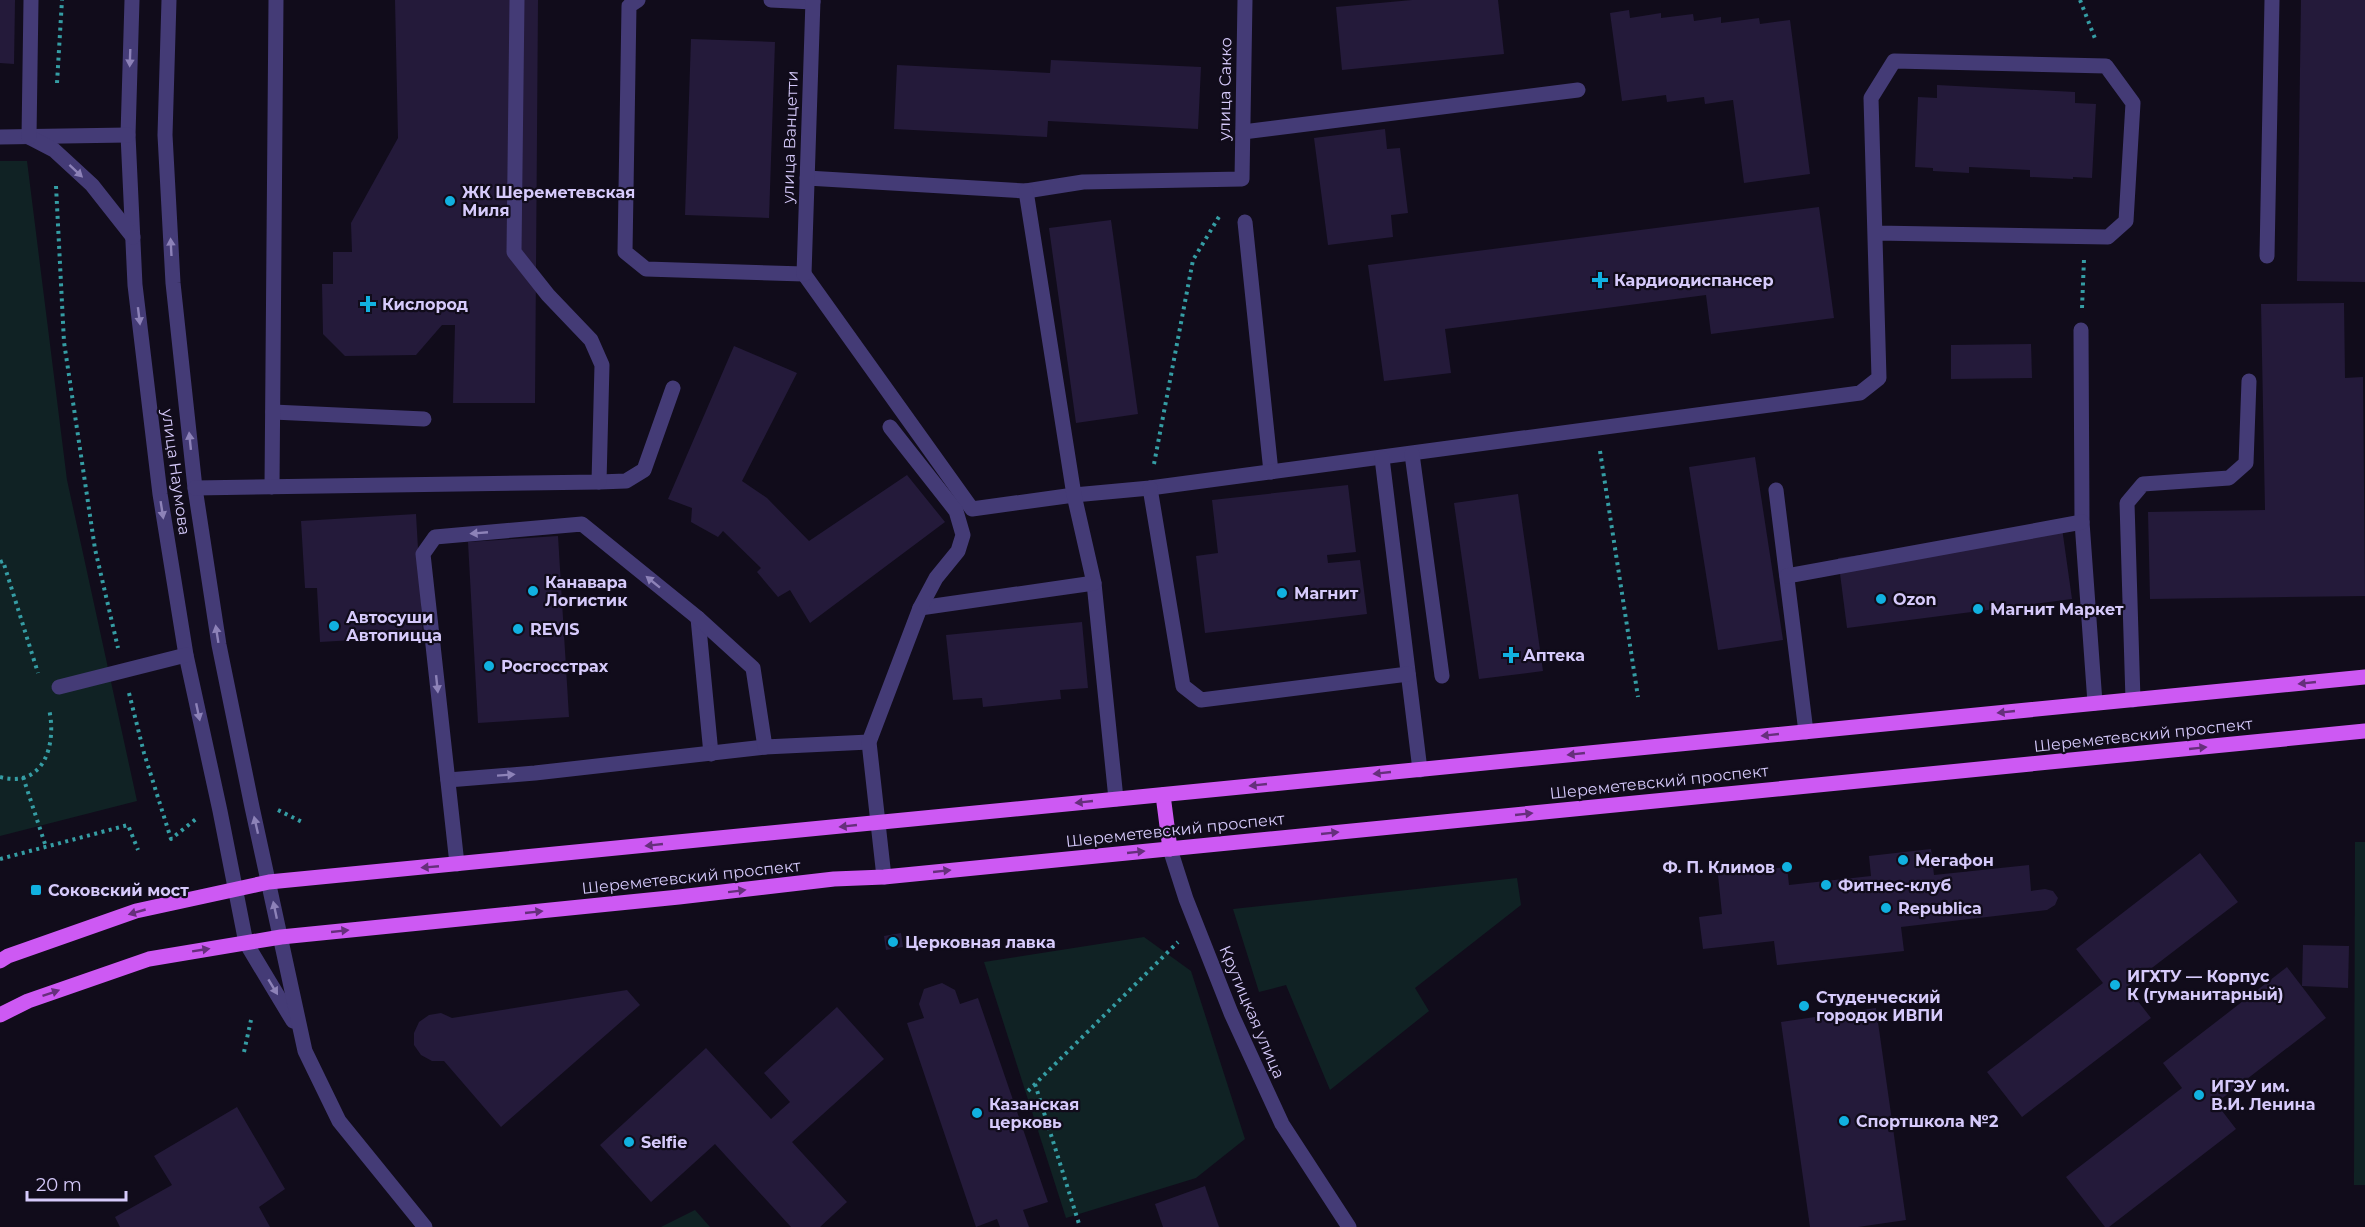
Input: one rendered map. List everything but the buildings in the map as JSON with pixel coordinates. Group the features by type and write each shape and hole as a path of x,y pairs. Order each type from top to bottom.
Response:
{"main road":[{"path":"0,961 8,956 136,911 269,882 2365,677"},
{"name":"Шереметевский проспект","path":"0,1015 28,1001 149,959 281,937 834,879 884,877 2365,731"},
{"name":"Крутицкая улица","path":"1163,795 1170,849"}],"street":[{"path":"29,136 31,0"},
{"name":"улица Наумова","path":"132,0 128,135 135,285 160,494 186,655 246,943 299,1032"},
{"name":"улица Наумова","path":"169,0 165,147 173,283 195,488 219,645 299,1032"},
{"path":"272,487 276,0"},
{"path":"517,0 514,252 548,296 591,340 602,365 599,482"},
{"path":"638,0 629,6 625,252 646,269 804,274 972,509 1597,430 1860,393 1879,378 1871,98 1894,61 2106,66 2133,103 2126,221 2108,237 1876,233"},
{"path":"771,0 813,1"},
{"name":"улица Сакко","path":"1242,179 1245,0"},
{"path":"2267,256 2272,0"},
{"name":"улица Ванцетти","path":"804,274 813,1"},
{"path":"1243,132 1578,90"},
{"path":"0,137 128,135"},
{"path":"29,136 54,150 92,185 133,237"},
{"path":"807,178 1026,191 1083,182 1242,179"},
{"path":"1026,191 1074,495 1094,583 1116,799"},
{"path":"1245,222 1272,472"},
{"path":"2081,330 2082,522 2095,703"},
{"path":"2133,700 2127,503 2142,484 2229,478 2246,463 2249,381"},
{"path":"195,488 626,482 644,470 672,388"},
{"path":"273,412 424,419"},
{"path":"884,877 869,742 920,608 936,578 958,551 963,535 956,511 890,427"},
{"path":"1412,454 1442,676"},
{"path":"1382,458 1420,770"},
{"path":"1150,488 1183,686 1201,700 1408,674"},
{"path":"1776,490 1806,732"},
{"path":"1786,576 2082,522"},
{"path":"457,864 423,555 435,537 582,524 698,618 753,668 765,747"},
{"path":"920,608 1094,583"},
{"path":"698,618 711,754"},
{"path":"59,687 186,655"},
{"path":"448,780 535,773 765,747 869,742"},
{"name":"Крутицкая улица","path":"1170,849 1186,899 1231,1013 1282,1124 1349,1227"},
{"path":"299,1032 304,1051 339,1121 425,1227"}],"path":[{"path":"56,91 62,0"},
{"path":"2080,0 2106,66"},
{"path":"54,150 64,342 95,549 144,753 171,839 202,814"},
{"path":"1150,488 1193,260 1242,179"},
{"path":"2081,330 2084,237"},
{"path":"1597,430 1638,697"},
{"path":"0,562 3,561 40,680"},
{"path":"0,777 10,780 23,777 36,770 46,759 51,745 50,713 46,702"},
{"path":"23,777 46,847"},
{"path":"276,809 302,822"},
{"path":"0,859 128,825 138,850"},
{"path":"1028,1091 1181,939"},
{"path":"244,1052 251,1020"},
{"path":"1035,1084 1080,1227"}],"shaded area":[{"path":"0,161 27,161 67,480 137,801 0,836"},
{"path":"2355,842 2365,842 2365,1185 2354,1185"},
{"path":"1517,878 1521,905 1415,988 1429,1011 1330,1090 1286,985 1259,992 1233,909"},
{"path":"1144,937 1191,971 1245,1139 1196,1178 1066,1218 984,962"},
{"path":"695,1210 710,1227 661,1227"}],"place":[{"name":"ЖК Шереметевская Миля","path":"450,201"},
{"name":"Кардиодиспансер","path":"1600,280"},
{"name":"Кислород","path":"368,304"},
{"name":"Канавара Логистик","path":"533,591"},
{"name":"Магнит","path":"1282,593"},
{"name":"Ozon","path":"1881,599"},
{"name":"Магнит Маркет","path":"1978,609"},
{"name":"Автосуши Автопицца","path":"334,626"},
{"name":"REVIS","path":"518,629"},
{"name":"Аптека","path":"1511,655"},
{"name":"Росгосстрах","path":"489,666"},
{"name":"Мегафон","path":"1903,860"},
{"name":"Ф. П. Климов","path":"1787,867"},
{"name":"Фитнес-клуб","path":"1826,885"},
{"name":"Соковский мост","path":"36,890"},
{"name":"Republica","path":"1886,908"},
{"name":"Церковная лавка","path":"893,942"},
{"name":"ИГХТУ — Корпус К (гуманитарный)","path":"2115,985"},
{"name":"Студенческий городок ИВПИ","path":"1804,1006"},
{"name":"ИГЭУ им. В.И. Ленина","path":"2199,1095"},
{"name":"Казанская церковь","path":"977,1113"},
{"name":"Спортшкола №2","path":"1844,1121"},
{"name":"Selfie","path":"629,1142"}]}
